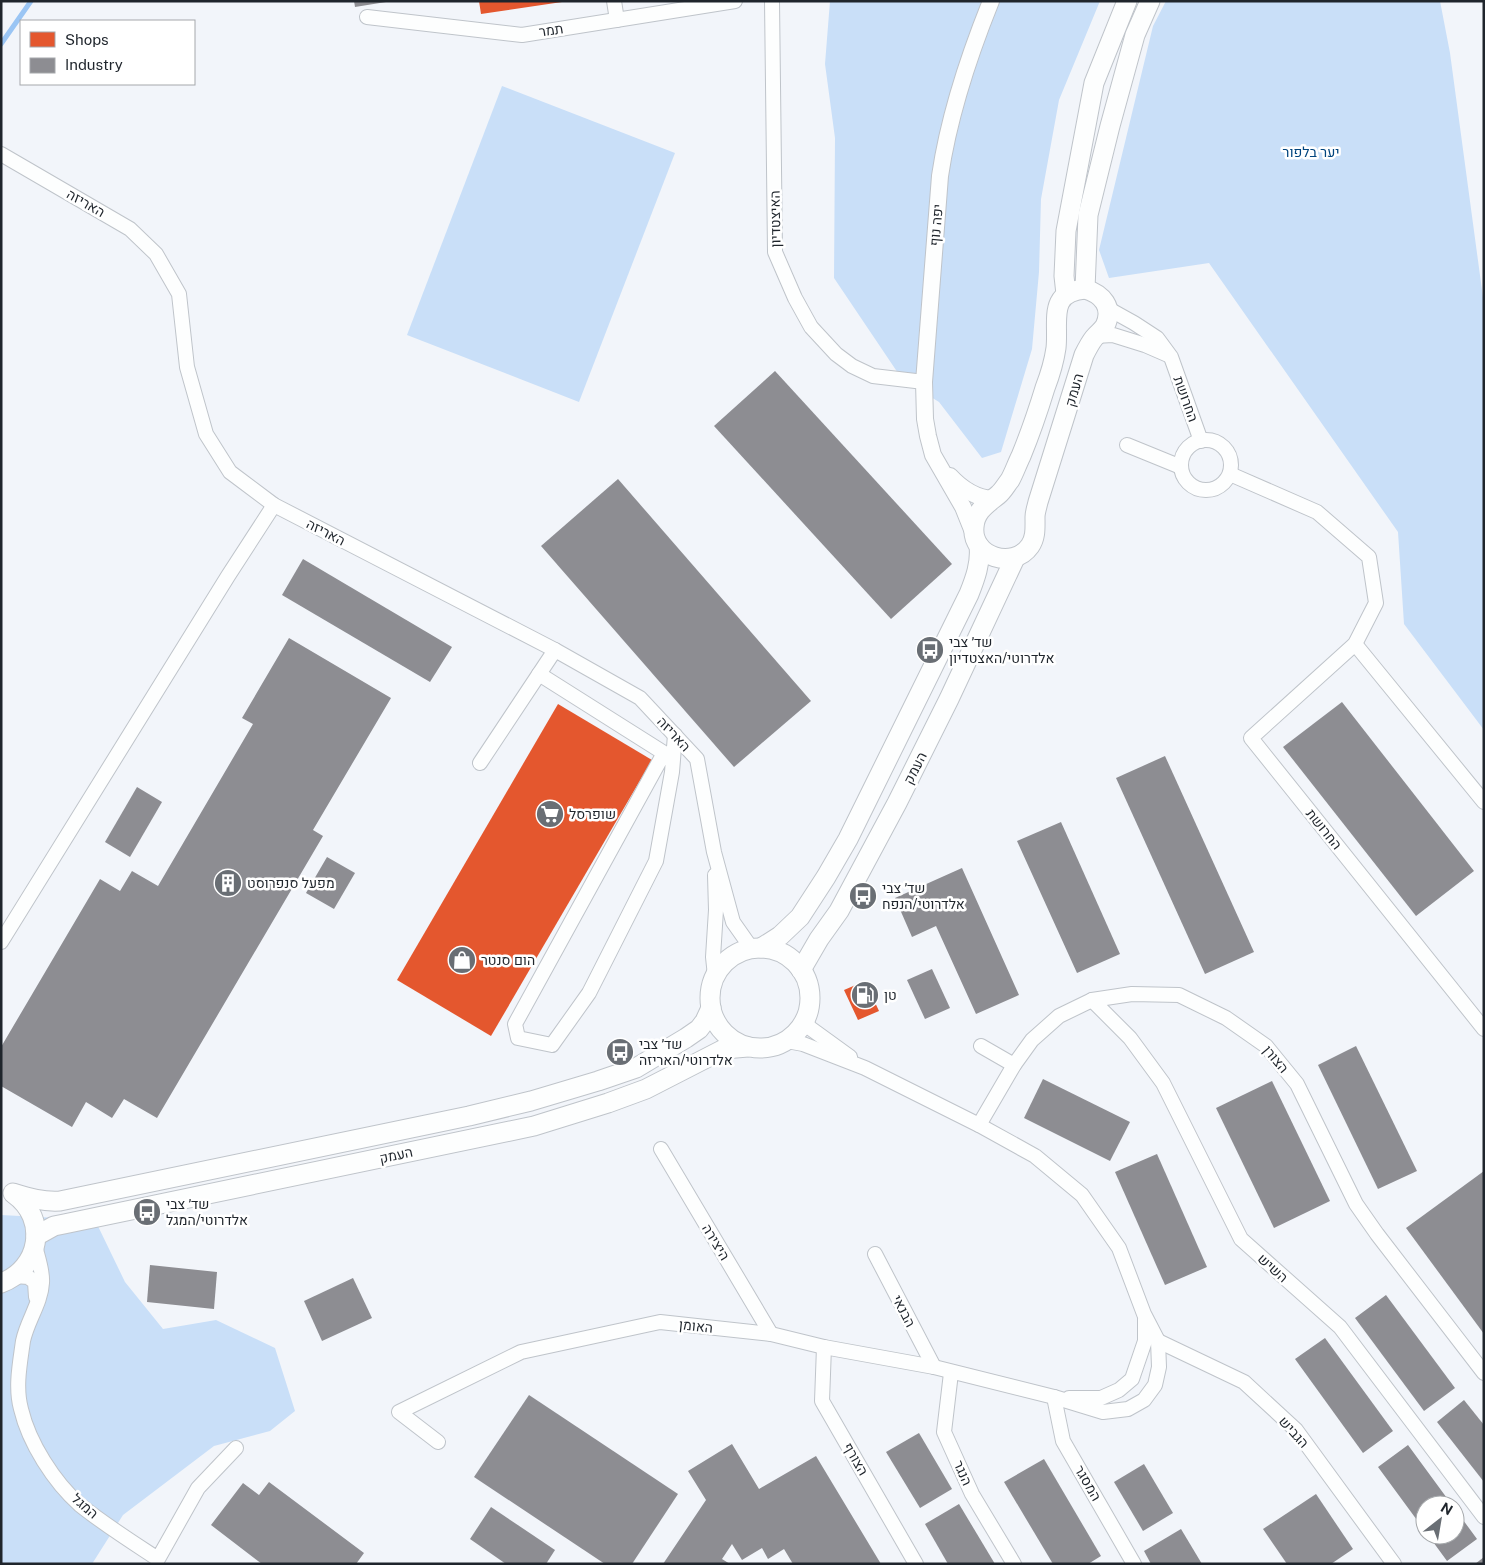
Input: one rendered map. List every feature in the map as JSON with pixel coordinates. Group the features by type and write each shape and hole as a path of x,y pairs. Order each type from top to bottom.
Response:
{"main road":[{"name":"העמק","path":"756,949 780,936 800,917 826,876 848,839 969,594 979,561 974,527 976,517 981,508 1003,490 1011,478 1030,434 1052,369 1056,347 1058,308 1060,300 1066,294 1064,276 1066,231 1094,83 1127,1"},
{"path":"1085,289 1088,215 1135,35 1150,1"},
{"path":"1066,294 1085,289 1098,294 1104,300 1107,308"},
{"name":"העמק","path":"801,970 819,938 839,911 897,803 949,699 1015,558 1024,553 1031,545 1035,536 1035,516 1038,502 1084,355 1095,336 1102,331 1106,324 1107,308"},
{"path":"977,542 986,554 995,558 1005,560 1015,558"},
{"path":"756,949 772,950 783,954 801,970 807,982 810,995 809,1008 805,1021 787,1041 775,1046 748,1047 733,1041 721,1030 710,1008 710,992 715,976 721,966 730,958 741,952 756,949"},
{"name":"העמק","path":"7,1191 34,1200 60,1201 469,1116 531,1101 636,1068 700,1028 706,1021 710,1008"},
{"name":"העמק","path":"35,1241 54,1226 534,1126 646,1089 724,1049 748,1047"},
{"path":"7,1191 24,1204 30,1212 34,1222 35,1241 29,1261 23,1269 8,1279"}],"street":[{"path":"614,1 617,20"},
{"name":"תמר","path":"367,17 522,35 735,1"},
{"name":"האיצטדיון","path":"772,1 775,252 795,298 811,327 836,354 852,366 873,376 924,382"},
{"name":"יפה נוף","path":"977,542 963,507 933,455 925,419 924,382 940,176 945,142 962,79 991,1"},
{"name":"האריזה","path":"1,154 130,229 156,254 180,294 187,368 206,434 230,472 274,505 555,650 640,698 697,759 714,852 733,922 756,949"},
{"name":"החרושת","path":"1107,308 1157,338 1171,357 1201,441"},
{"path":"1095,336 1113,335 1145,345 1171,357"},
{"path":"1208,440 1222,446 1231,459 1232,467 1226,481 1219,487 1211,490 1195,488 1188,482 1182,467 1184,454 1189,448 1201,441 1208,440"},
{"path":"1127,444 1182,467"},
{"name":"יפה נוף","path":"933,455 960,487 978,497 992,499"},
{"name":"החרושת","path":"1230,474 1317,512 1369,557 1376,603 1355,644 1251,738 1484,1029"},
{"path":"1,942 274,505"},
{"path":"1355,644 1484,802"},
{"path":"480,764 555,650"},
{"path":"539,674 664,753"},
{"path":"675,735 672,772 656,861 589,993 552,1045 518,1038 515,1024 675,735"},
{"name":"האריזה","path":"714,852 716,910 713,957 715,976"},
{"name":"הצורן","path":"979,1125 1014,1065 1032,1040 1058,1016 1092,1000 1132,994 1179,995 1226,1018 1266,1046 1296,1084 1356,1204 1484,1373"},
{"name":"השיש","path":"1092,1000 1130,1038 1163,1083 1241,1239 1340,1327 1484,1517"},
{"path":"805,1021 810,1028 865,1068"},
{"path":"787,1041 803,1044 865,1068 979,1125 1035,1156 1082,1195 1119,1248 1144,1314 1158,1341 1159,1367 1155,1385 1144,1400 1128,1409 1103,1412 1054,1397"},
{"path":"981,1046 1014,1065"},
{"name":"היצירה","path":"661,1149 771,1334"},
{"name":"המגל","path":"35,1241 43,1280 42,1289 24,1338 18,1377 20,1408 33,1443 52,1474 79,1503 102,1522 158,1559 198,1488 236,1448"},
{"name":"הבנאי","path":"875,1254 934,1367"},
{"path":"8,1279 28,1277 35,1282 37,1303"},
{"path":"1054,1397 1100,1398 1119,1390 1132,1379 1146,1341 1144,1314"},
{"name":"האומן","path":"438,1442 398,1412 521,1352 660,1322 771,1334 824,1347 934,1367 1054,1397"},
{"name":"הגביש","path":"1158,1341 1244,1382 1296,1430 1390,1562"},
{"name":"הצורף","path":"824,1347 822,1401 916,1564"},
{"name":"הנגר","path":"951,1372 944,1432 972,1494 1014,1564"},
{"name":"המסגר","path":"1054,1397 1063,1441 1134,1564"}],"green space":[{"path":"830,1 1100,1 1059,100 1041,199 1039,272 1032,349 1001,452 982,458 939,402 902,379 834,278 835,138 825,64"},
{"name":"יער בלפור","path":"1166,1 1440,1 1450,53 1484,305 1484,730 1404,624 1398,532 1209,263 1109,278 1099,250 1153,26"},
{"path":"502,86 675,153 579,402 407,335"},
{"path":"1,1215 95,1220 125,1282 163,1329 216,1320 275,1348 295,1411 270,1431 214,1446 123,1515 92,1564 1,1564"}],"building: Shops":[{"path":"479,1 562,1 562,2 481,14"},
{"path":"558,704 652,760 491,1036 397,980"},
{"path":"865,981 879,1011 858,1020 844,990"}],"building: Industry":[{"path":"354,1 386,1 386,2 355,7"},
{"path":"775,371 952,564 891,619 714,426"},
{"path":"618,479 811,701 734,767 541,546"},
{"path":"303,559 452,647 430,682 282,595"},
{"name":"מפעל סנפרוסט","path":"289,638 391,698 313,830 323,836 157,1118 124,1099 112,1118 86,1102 72,1127 1,1086 1,1047 100,879 120,891 132,871 158,886 253,724 242,718"},
{"path":"1342,702 1474,871 1416,916 1283,747"},
{"path":"1165,756 1254,952 1205,974 1116,778"},
{"path":"137,787 162,802 130,857 105,842"},
{"path":"1061,822 1120,954 1077,973 1017,841"},
{"path":"327,857 355,873 334,909 306,893"},
{"path":"962,868 1019,995 976,1014 936,926 912,937 895,898"},
{"path":"932,969 950,1008 925,1019 907,980"},
{"path":"1356,1046 1417,1171 1378,1189 1318,1065"},
{"path":"1043,1079 1130,1122 1110,1161 1024,1118"},
{"path":"1272,1081 1330,1201 1274,1228 1216,1108"},
{"path":"1157,1154 1207,1267 1165,1285 1115,1172"},
{"path":"1484,1171 1484,1334 1406,1228"},
{"path":"150,1265 217,1272 214,1309 147,1302"},
{"path":"353,1278 372,1318 322,1341 304,1301"},
{"path":"1386,1295 1455,1388 1424,1411 1355,1318"},
{"path":"1325,1338 1393,1431 1363,1453 1295,1359"},
{"path":"529,1395 678,1494 632,1564 605,1564 474,1477"},
{"path":"1464,1400 1484,1425 1484,1482 1437,1422"},
{"path":"919,1433 952,1489 920,1508 886,1452"},
{"path":"732,1444 759,1489 816,1456 881,1564 793,1564 784,1549 768,1559 762,1548 742,1560 732,1544 722,1559 730,1564 663,1564 706,1500 688,1471"},
{"path":"1408,1445 1445,1495 1415,1495 1415,1517 1378,1467"},
{"path":"1044,1459 1101,1556 1088,1564 1053,1564 1004,1482"},
{"path":"1144,1464 1173,1513 1143,1531 1114,1482"},
{"path":"269,1482 364,1553 356,1564 262,1564 211,1525 243,1483 259,1495"},
{"path":"1316,1494 1353,1549 1331,1564 1287,1564 1263,1529"},
{"path":"959,1504 995,1564 948,1564 925,1524"},
{"path":"491,1507 555,1550 546,1564 506,1564 470,1539"},
{"path":"1465,1523 1477,1539 1447,1561 1435,1545 1465,1545"},
{"path":"1181,1529 1202,1564 1151,1564 1144,1551"},
{"path":"1484,1557 1484,1564 1475,1564"}],"waterway":[{"path":"1,44 31,1"}],"place":[{"name":"שד׳ צבי אלדרוטי/האצטדיון","path":"930,650"},
{"name":"שופרסל","path":"550,814"},
{"name":"מפעל סנפרוסט","path":"228,883"},
{"name":"שד׳ צבי אלדרוטי/הנפח","path":"863,896"},
{"name":"הום סנטר","path":"462,960"},
{"name":"טן","path":"865,995"},
{"name":"שד׳ צבי אלדרוטי/האריזה","path":"620,1052"},
{"name":"שד׳ צבי אלדרוטי/המגל","path":"147,1212"}]}
